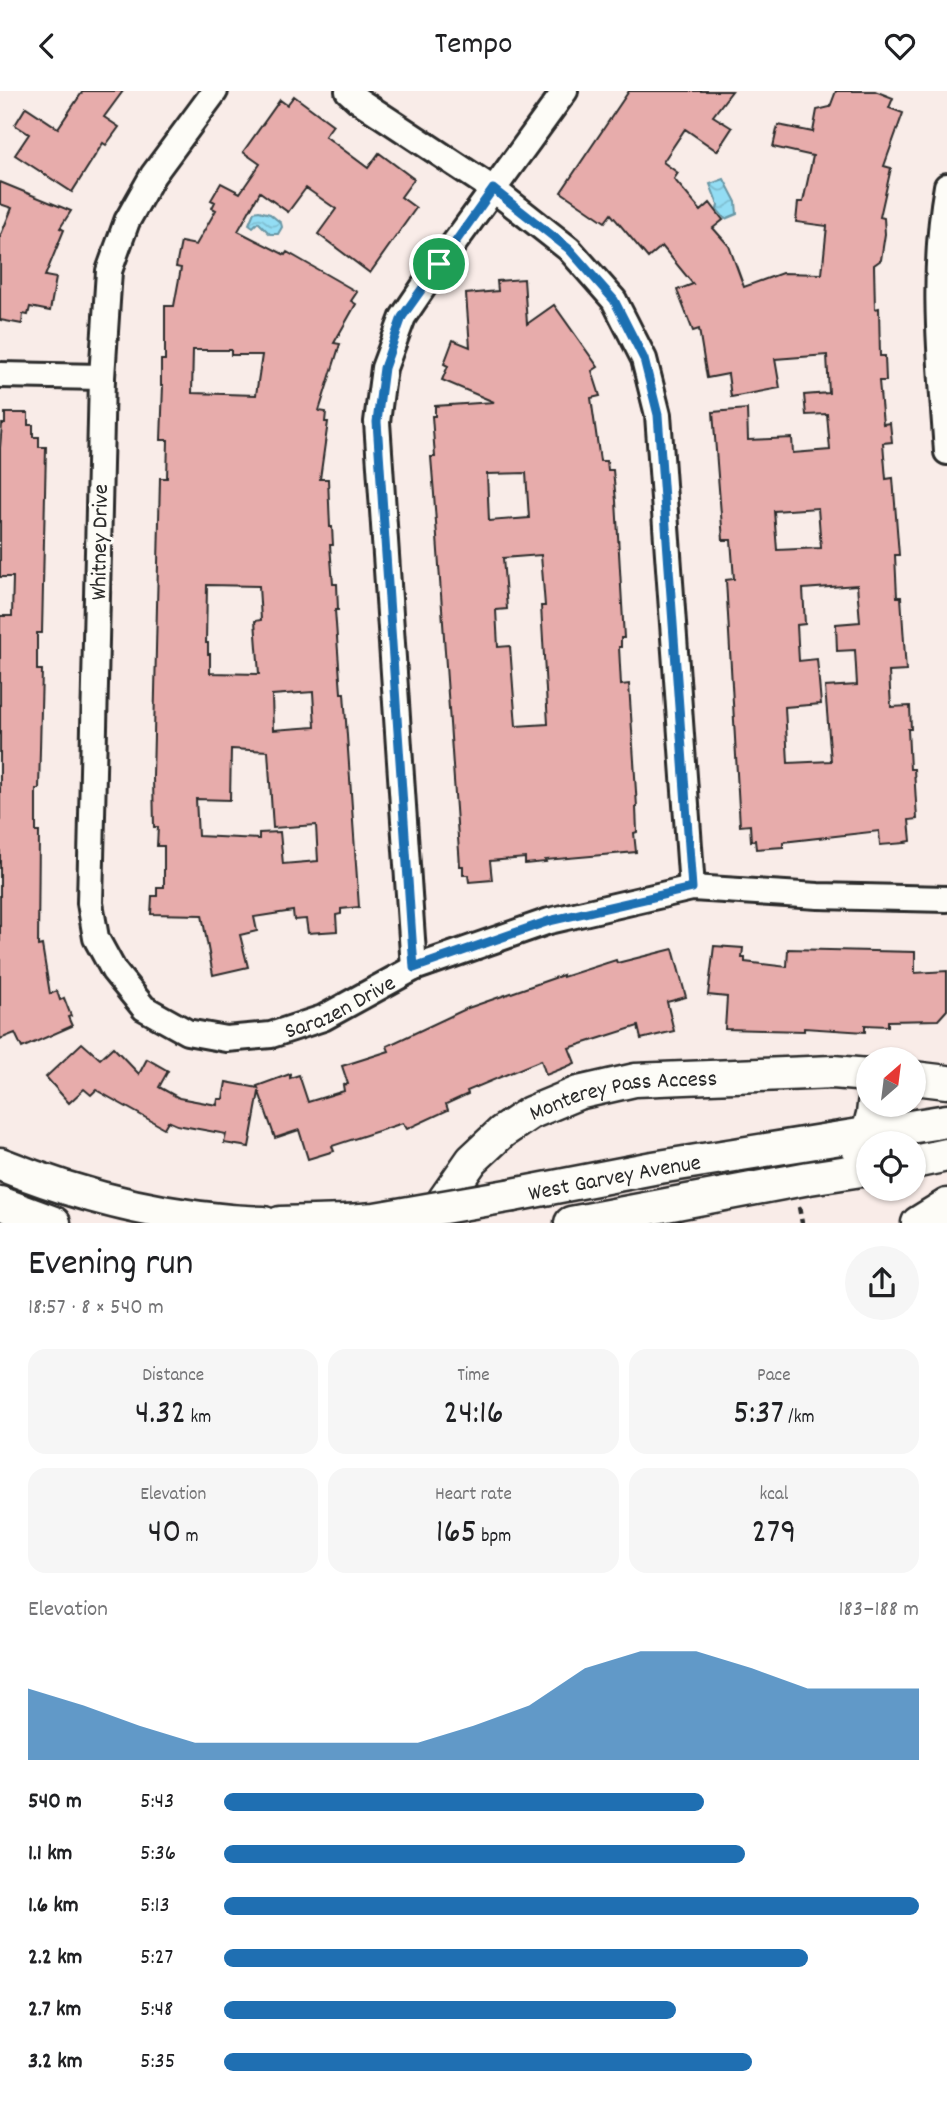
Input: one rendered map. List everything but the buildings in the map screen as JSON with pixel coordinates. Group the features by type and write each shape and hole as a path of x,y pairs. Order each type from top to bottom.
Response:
{"main road":[{"name":"Monterey Pass Access","path":"428,1223 472,1160 502,1132 530,1113 579,1093 635,1080 833,1072 856,1074"},
{"path":"833,1072 856,1086"},
{"path":"926,1079 947,1082"},
{"path":"926,1110 947,1121"},
{"path":"683,1202 689,1187 699,1179 838,1154 862,1144 871,1119"},
{"name":"West Garvey Avenue","path":"280,1223 375,1219 513,1195 653,1168 871,1119 947,1121"},
{"path":"926,1159 947,1155"},
{"path":"0,1164 66,1189 127,1205 190,1217 264,1223"},
{"name":"West Garvey Avenue","path":"571,1223 856,1171"},
{"path":"0,1203 54,1223"},
{"path":"918,1223 947,1205"}],"street":[{"name":"Whitney Drive","path":"144,1008 114,971 96,937 90,903 102,377 109,271 127,221 153,175 215,91"},
{"path":"348,91 493,189 569,249 614,300 644,359 658,415 692,888"},
{"path":"414,968 377,422 384,368 402,317 565,91"},
{"path":"947,186 940,226 937,307 947,452"},
{"path":"0,375 102,377"},
{"name":"Sarazen Drive","path":"144,1008 187,1032 226,1039 271,1035 323,1018 414,968 549,921 692,888 818,896 947,899"}],"path":[{"path":"798,1201 802,1223"}],"water":[{"path":"724,179 736,202 737,214 725,219 717,209 710,184"},
{"path":"254,212 270,214 281,223 278,234 270,234 258,222 253,227 249,224"}],"route":[{"path":"493,189 569,249 614,300 644,359 658,415 692,888 549,921 414,968 377,422 384,368 402,317 439,264 493,189"}]}
